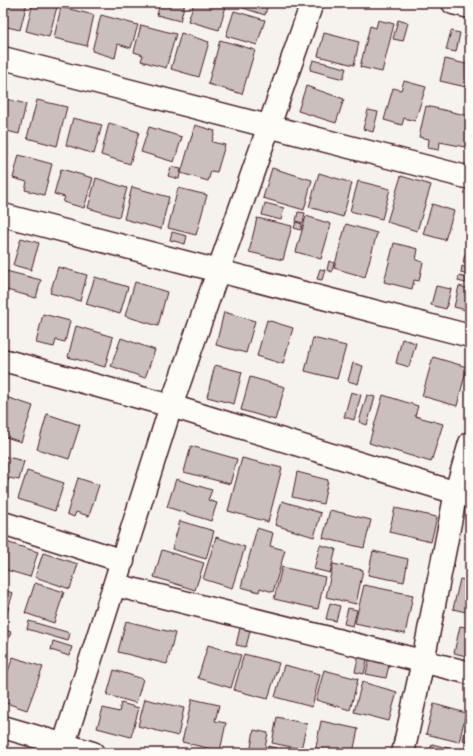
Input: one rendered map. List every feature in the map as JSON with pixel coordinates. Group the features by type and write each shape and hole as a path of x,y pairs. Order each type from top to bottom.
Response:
{"street":[{"path":"63,749 171,406 312,3"},
{"path":"453,3 470,7"},
{"path":"3,58 470,178"},
{"path":"3,215 470,336"},
{"path":"3,360 171,406 463,494"},
{"path":"403,753 423,661 463,494 470,443"},
{"path":"3,523 123,561"},
{"path":"115,585 470,673"},
{"path":"3,728 63,749 93,753"}],"building":[{"path":"3,3 27,3 20,30 3,26"},
{"path":"33,3 58,3 49,37 26,31"},
{"path":"151,3 185,3 180,21 157,15 159,7"},
{"path":"194,3 227,3 219,30 188,21"},
{"path":"238,3 268,3 265,15 237,6"},
{"path":"61,7 94,15 87,46 54,38"},
{"path":"234,11 265,20 257,45 226,36"},
{"path":"101,15 138,25 131,48 118,44 115,58 92,51"},
{"path":"378,20 394,24 382,72 360,67 370,26 376,28"},
{"path":"398,20 408,23 403,41 393,39"},
{"path":"141,25 176,34 166,68 141,61 143,55 134,52"},
{"path":"451,31 460,33 456,52 446,50"},
{"path":"181,33 209,42 199,77 171,69"},
{"path":"324,33 359,42 354,65 318,56"},
{"path":"220,40 255,50 242,94 208,84"},
{"path":"445,59 470,65 470,88 440,81"},
{"path":"313,60 346,68 343,79 310,70"},
{"path":"404,81 426,87 415,121 404,118 402,125 384,120 393,88 401,90"},
{"path":"306,86 344,99 336,123 298,111"},
{"path":"3,98 26,104 19,134 3,130"},
{"path":"37,100 67,107 57,146 27,138"},
{"path":"426,106 470,116 470,148 440,142 439,150 428,148 429,139 419,137"},
{"path":"368,110 378,112 373,132 363,129"},
{"path":"73,118 102,125 94,154 66,145"},
{"path":"109,123 139,132 130,164 101,155"},
{"path":"195,125 215,131 212,142 225,145 217,172 211,171 208,181 181,173"},
{"path":"149,127 182,137 174,162 141,152"},
{"path":"3,145 8,146 3,166"},
{"path":"19,155 52,164 44,195 25,190 27,182 13,178"},
{"path":"171,167 181,169 179,179 168,176"},
{"path":"272,168 312,180 304,210 263,198"},
{"path":"61,169 93,178 84,208 63,202 65,197 54,194"},
{"path":"319,173 352,183 343,217 309,207"},
{"path":"401,176 431,185 417,231 387,222"},
{"path":"96,178 127,188 119,217 88,208"},
{"path":"358,181 390,189 382,219 350,211"},
{"path":"132,187 169,197 161,229 124,219"},
{"path":"178,188 207,195 196,235 168,228"},
{"path":"265,203 284,208 281,220 262,215"},
{"path":"432,204 454,211 445,240 423,234"},
{"path":"298,212 305,213 303,223 296,221"},
{"path":"306,216 331,224 321,259 296,252"},
{"path":"257,218 292,226 283,260 249,252"},
{"path":"296,222 302,224 301,230 294,228"},
{"path":"346,224 377,233 365,277 334,268"},
{"path":"172,232 187,236 185,244 170,240"},
{"path":"21,238 39,243 31,270 13,265"},
{"path":"394,243 418,249 416,260 423,262 419,281 414,280 412,289 384,282"},
{"path":"465,254 470,255 470,265 463,263"},
{"path":"329,261 334,263 332,272 327,270"},
{"path":"462,266 469,269 468,275 461,273"},
{"path":"58,267 87,275 80,301 50,293"},
{"path":"320,269 325,270 322,280 317,279"},
{"path":"6,271 41,280 36,298 3,289 3,280"},
{"path":"459,276 467,278 465,283 458,281"},
{"path":"95,277 128,287 120,314 86,304"},
{"path":"135,282 167,292 158,326 125,316"},
{"path":"436,286 451,289 446,309 431,305"},
{"path":"459,286 470,289 470,311 454,307"},
{"path":"224,312 255,321 246,353 216,345"},
{"path":"43,314 70,321 65,342 56,340 54,347 36,343"},
{"path":"267,320 293,328 283,364 257,356"},
{"path":"76,326 113,337 105,367 68,357"},
{"path":"121,338 155,350 145,378 111,366"},
{"path":"313,338 346,346 337,379 305,371"},
{"path":"402,339 416,343 409,367 396,363"},
{"path":"433,357 467,367 457,406 422,396"},
{"path":"353,363 363,366 358,384 348,381"},
{"path":"215,365 242,372 234,404 207,397"},
{"path":"250,377 285,387 275,420 241,410"},
{"path":"351,392 361,395 354,420 344,417"},
{"path":"367,395 375,397 367,425 359,422"},
{"path":"383,395 418,406 415,416 443,424 431,462 369,443"},
{"path":"3,396 33,406 21,442 3,436"},
{"path":"47,414 80,425 69,459 37,449"},
{"path":"191,446 237,459 230,484 184,472"},
{"path":"3,456 24,461 19,480 9,478 6,486 3,485"},
{"path":"242,458 282,468 268,522 228,511"},
{"path":"27,471 64,483 55,511 18,499"},
{"path":"297,472 328,480 323,504 292,497"},
{"path":"78,478 99,485 89,516 76,512 74,517 67,514"},
{"path":"176,479 212,490 208,500 217,503 211,521 167,507"},
{"path":"282,501 321,513 314,537 275,525"},
{"path":"395,508 437,517 431,542 389,532"},
{"path":"330,510 371,520 364,548 323,538"},
{"path":"180,521 214,531 206,559 172,549"},
{"path":"257,528 273,533 270,546 285,550 273,592 260,588 259,592 241,587"},
{"path":"216,537 245,547 232,588 203,579"},
{"path":"3,541 38,552 30,577 3,569"},
{"path":"320,545 336,549 330,573 314,569"},
{"path":"162,550 204,563 195,590 154,577"},
{"path":"373,551 408,559 404,582 368,575"},
{"path":"43,553 78,564 70,589 35,577"},
{"path":"333,564 363,570 356,604 326,597"},
{"path":"282,567 325,577 318,609 274,599"},
{"path":"460,579 470,581 470,613 453,609"},
{"path":"35,583 64,592 54,623 25,613"},
{"path":"364,585 413,595 405,634 355,623"},
{"path":"3,590 13,593 5,619 3,618"},
{"path":"330,603 340,606 336,621 326,619"},
{"path":"348,608 357,610 353,626 344,624"},
{"path":"29,621 70,633 68,641 27,629"},
{"path":"126,621 175,633 167,664 118,652"},
{"path":"460,626 470,628 470,657 454,653"},
{"path":"240,628 250,631 246,647 236,645"},
{"path":"3,629 11,632 3,658"},
{"path":"53,641 72,647 69,656 51,650"},
{"path":"208,645 241,655 231,688 198,678"},
{"path":"359,653 368,655 364,674 355,672"},
{"path":"244,654 279,663 268,699 234,690"},
{"path":"370,656 390,661 386,678 366,674"},
{"path":"13,657 43,667 27,710 3,702 3,685"},
{"path":"284,665 320,674 312,707 275,697"},
{"path":"114,670 143,679 136,703 107,695"},
{"path":"324,670 358,679 350,710 316,700"},
{"path":"362,682 397,692 389,721 354,712"},
{"path":"145,699 184,708 178,736 138,726"},
{"path":"192,699 219,705 215,721 226,723 220,751 182,742"},
{"path":"121,703 139,708 131,737 97,728 103,708 119,712"},
{"path":"434,704 466,713 459,742 426,734"},
{"path":"469,714 470,715 470,742 463,740"},
{"path":"277,717 307,724 301,749 272,743"},
{"path":"321,721 358,729 353,753 315,752"},
{"path":"254,730 268,733 264,753 250,753"},
{"path":"432,744 459,751 459,753 429,753"},
{"path":"268,746 276,748 275,753 267,753"}]}
